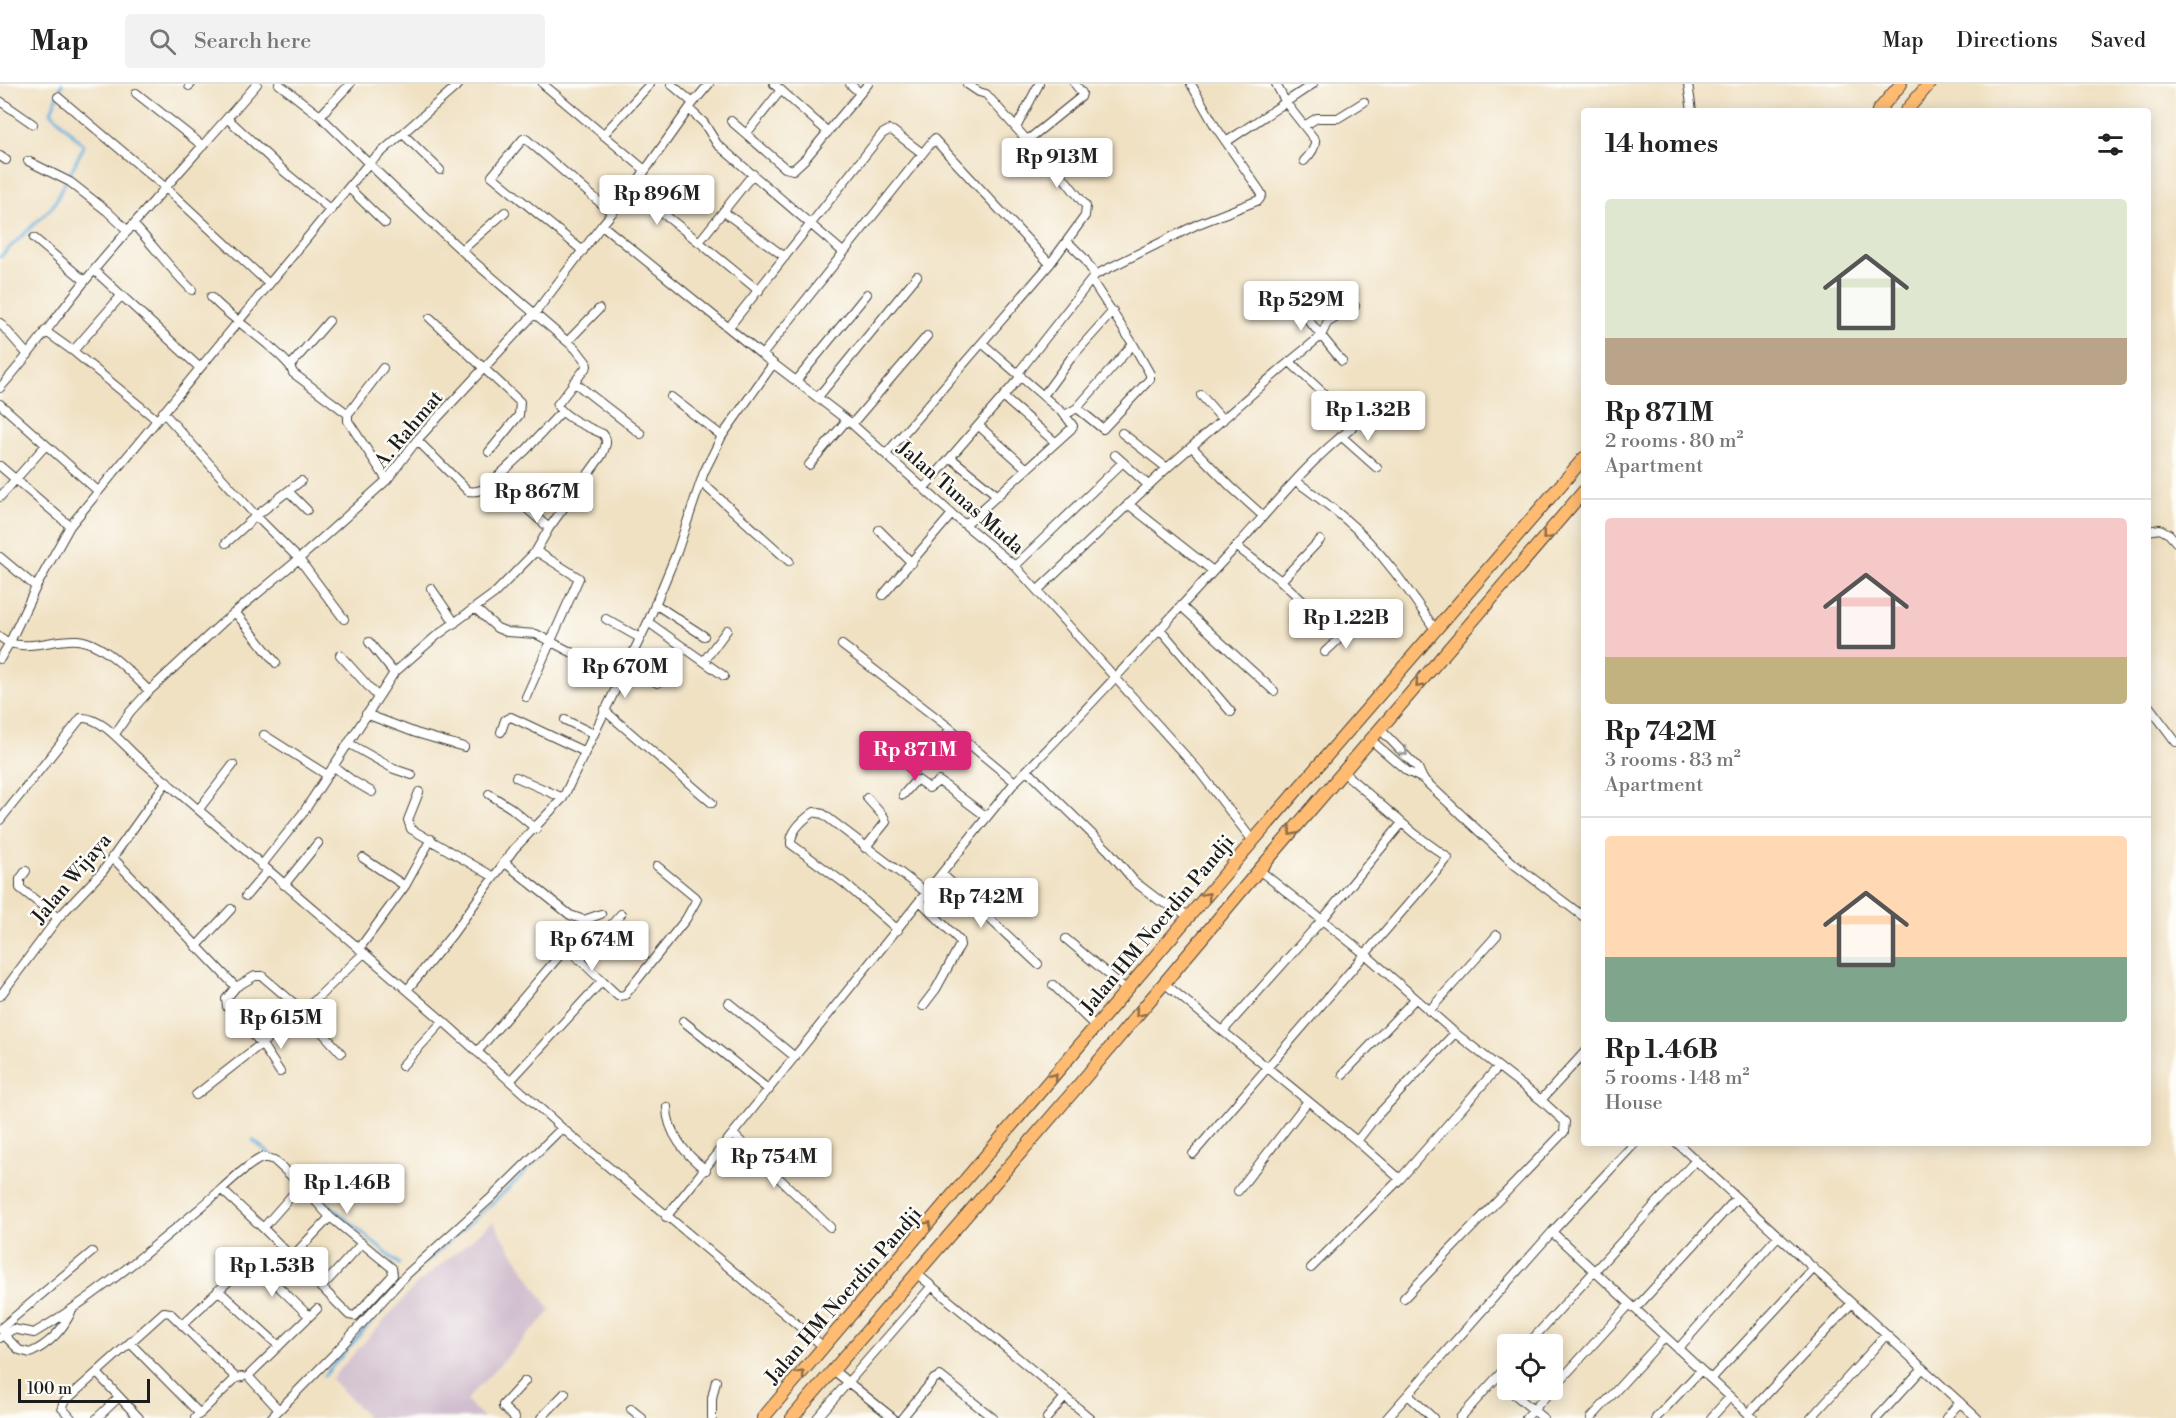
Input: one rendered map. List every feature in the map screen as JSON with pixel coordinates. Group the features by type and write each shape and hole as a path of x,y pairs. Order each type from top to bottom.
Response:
{"main road":[{"path":"1881,108 1901,84"},
{"path":"1909,108 1929,84"},
{"name":"Jalan HM Noerdin Pandji","path":"763,1418 1253,841 1581,462"},
{"name":"Jalan HM Noerdin Pandji","path":"792,1418 1581,494"},
{"path":"905,1252 912,1259 917,1272"},
{"path":"896,1263 917,1272"}],"street":[{"path":"0,388 28,356 94,270 257,84"},
{"path":"246,896 394,673 435,637 495,593 536,551 549,528 577,492 606,445 606,438 603,434 562,411 558,406 558,402 587,366 567,341 462,250 320,116 279,84"},
{"path":"320,116 350,84"},
{"path":"0,659 70,526 369,164 459,84"},
{"path":"543,84 645,170"},
{"path":"603,135 650,84"},
{"path":"671,84 704,123 717,144 843,252"},
{"name":"A. Rahmat","path":"115,734 148,691 387,480 417,440 536,313 632,189 709,84"},
{"path":"850,84 860,93"},
{"path":"731,121 785,168 793,170 868,84"},
{"path":"967,84 986,94 1025,138 1029,139 1081,97 1082,93 1075,84"},
{"path":"986,94 991,84"},
{"path":"1016,128 1039,84"},
{"path":"924,488 1003,397 1094,278 1198,224 1259,200 1262,195 1260,190 1226,142 1191,84"},
{"path":"1276,84 1286,103 1315,140 1316,144 1304,161"},
{"path":"1226,142 1313,84"},
{"path":"1688,84 1692,108"},
{"path":"746,134 778,87 828,132"},
{"path":"136,93 202,146"},
{"path":"58,97 166,188 269,284"},
{"path":"0,101 33,124"},
{"path":"1304,126 1317,118 1338,118 1364,102"},
{"path":"227,118 286,173 331,210"},
{"path":"729,327 886,131 893,131 922,153"},
{"path":"403,134 440,170"},
{"path":"583,250 492,176 516,145 526,139 612,213"},
{"path":"762,355 934,139 1050,264"},
{"path":"886,454 1050,264 1085,216 1086,206 1047,157"},
{"path":"28,161 65,180 131,228 157,249 176,275 192,290"},
{"path":"699,242 753,174"},
{"path":"349,188 385,223"},
{"path":"632,189 759,291"},
{"path":"462,250 505,212"},
{"path":"724,212 785,257"},
{"name":"Jalan Tunas Muda","path":"602,225 773,364 850,422 952,514 1015,566 1199,771 1253,841"},
{"path":"34,238 85,281"},
{"path":"1067,241 1084,258 1150,374 1150,379 1102,429 1077,408"},
{"path":"94,270 200,368"},
{"path":"818,397 917,276"},
{"path":"797,380 867,294"},
{"path":"73,351 122,296"},
{"path":"212,297 219,306 281,356 294,373 348,414"},
{"path":"1038,590 1167,468 1322,336 1327,323 1355,306"},
{"path":"567,341 599,309"},
{"path":"1043,396 1071,358 1113,311"},
{"path":"1300,311 1342,361"},
{"path":"430,318 520,402 519,415 489,452"},
{"path":"290,366 329,321"},
{"path":"0,323 28,356"},
{"path":"45,331 157,420"},
{"path":"809,465 927,336"},
{"path":"966,524 1073,426 1065,415 982,342"},
{"path":"1065,415 1077,408 1133,344"},
{"path":"666,1217 1015,782 1115,679 1262,515 1341,436 1352,428 1352,422 1290,362"},
{"path":"407,990 452,935 504,862 563,798 648,622 677,552 701,482 722,436 773,364"},
{"path":"383,368 348,414 348,422 387,480"},
{"path":"574,382 642,434"},
{"path":"1201,395 1223,420"},
{"path":"671,397 722,436"},
{"path":"1003,397 1055,442"},
{"path":"0,404 98,491"},
{"path":"417,440 468,491 479,492 526,450 562,411"},
{"path":"163,412 256,516 299,559 344,619"},
{"path":"979,426 1027,469"},
{"path":"1122,433 1167,468"},
{"path":"1341,436 1377,468"},
{"path":"0,497 46,445"},
{"path":"1192,447 1231,488 1262,515"},
{"path":"1115,455 1148,485"},
{"path":"951,458 998,496"},
{"path":"1015,566 1123,462"},
{"path":"0,466 70,526"},
{"path":"494,480 549,528"},
{"path":"226,543 301,481"},
{"path":"1296,481 1346,520 1385,561 1402,580 1436,631"},
{"path":"701,482 789,561"},
{"path":"288,491 307,510"},
{"path":"1128,504 1213,571"},
{"path":"882,595 952,514"},
{"path":"2151,530 2160,529 2169,534 2176,543"},
{"path":"879,530 912,563"},
{"path":"1281,581 1320,540"},
{"path":"1236,546 1281,581 1339,635 1339,639 1325,652"},
{"path":"526,697 579,578 536,551"},
{"path":"0,557 36,587"},
{"path":"430,588 454,623"},
{"path":"654,604 704,636"},
{"path":"1181,606 1274,691"},
{"path":"475,608 497,628 507,632 536,634 621,678"},
{"path":"235,612 276,663"},
{"path":"606,619 640,638"},
{"path":"648,622 724,676"},
{"path":"1161,629 1231,712"},
{"path":"704,662 727,630"},
{"path":"0,637 9,644 31,645 77,640 97,646 148,691"},
{"path":"369,642 394,673"},
{"path":"842,645 951,729 1015,782"},
{"path":"340,656 377,696"},
{"path":"627,666 657,682"},
{"path":"2151,709 2176,742"},
{"path":"604,710 712,803"},
{"path":"366,714 416,733 464,747"},
{"path":"501,732 505,720 511,717 585,752"},
{"path":"0,820 81,718 89,718 115,734 135,755 443,1021 562,1128 824,1347"},
{"path":"565,720 594,735"},
{"path":"872,736 912,770 951,729"},
{"path":"1380,729 1418,768 1423,779"},
{"path":"264,735 327,775"},
{"path":"1371,740 1407,771 1423,779 1515,865 1581,915"},
{"path":"348,743 394,769 412,775"},
{"path":"199,809 233,765"},
{"path":"333,766 372,792"},
{"path":"1027,770 1109,851 1135,882 1160,901 1190,917"},
{"path":"1193,1154 1448,858 1402,823 1343,772"},
{"path":"516,777 563,798"},
{"path":"903,795 916,780 929,788 939,782 987,817"},
{"name":"Jalan Wijaya","path":"0,996 58,918 103,871 166,781"},
{"path":"419,792 408,824 417,834 431,839 494,877"},
{"path":"489,794 511,808 536,829"},
{"path":"865,848 886,822 867,798"},
{"path":"898,930 844,883 790,844 805,818 814,812 823,814 927,893"},
{"path":"1223,1031 1322,920 1402,823"},
{"path":"196,1095 303,1011 362,951 405,886 431,839"},
{"path":"284,885 318,843"},
{"path":"112,857 236,987"},
{"path":"363,858 405,886"},
{"path":"504,862 570,915 584,920 602,914"},
{"path":"550,931 618,996 625,995 697,902 695,897 657,866"},
{"path":"1259,870 1365,954 1455,1033 1565,1122 1564,1132 1404,1298"},
{"path":"26,871 20,879 20,888 58,918"},
{"path":"942,874 1038,964"},
{"path":"920,901 959,940 960,945 923,1006"},
{"path":"196,947 231,909"},
{"path":"580,960 621,914"},
{"path":"1429,1011 1497,935"},
{"path":"1066,939 1127,990"},
{"path":"477,1052 566,948"},
{"path":"280,1072 261,1043 227,1007 226,999 236,987 255,976 262,976 303,1011 341,1053"},
{"path":"510,1081 602,981"},
{"path":"1164,983 1400,1179"},
{"path":"1053,985 1096,1027"},
{"path":"1343,1074 1415,999"},
{"path":"729,1004 795,1057"},
{"path":"683,1020 769,1090"},
{"path":"402,1066 443,1021"},
{"path":"1357,1141 1374,1119 1455,1033"},
{"path":"1540,1100 1581,1056"},
{"path":"1311,1268 1400,1179 1498,1067"},
{"path":"1238,1191 1308,1101"},
{"path":"667,1107 667,1119 676,1138 690,1158 706,1170"},
{"path":"271,1418 334,1354 406,1275 492,1197 562,1128"},
{"path":"734,1135 830,1227"},
{"path":"1387,1418 1552,1232 1632,1146"},
{"path":"1680,1146 1977,1418"},
{"path":"1,1334 13,1329 34,1333 73,1309 147,1253 263,1156 274,1160 330,1217 392,1268 393,1275 355,1316 349,1315 263,1228 222,1191"},
{"path":"1536,1334 1695,1161"},
{"path":"263,1228 301,1185"},
{"path":"1526,1418 1736,1199"},
{"path":"291,1258 330,1217"},
{"path":"1552,1232 1751,1416 1851,1304"},
{"path":"1678,1349 1778,1236"},
{"path":"321,1288 362,1243"},
{"path":"1,1334 92,1252"},
{"path":"182,1325 246,1262 254,1261 309,1316"},
{"path":"1711,1379 1814,1268"},
{"path":"917,1272 1090,1418"},
{"path":"817,1418 932,1286"},
{"path":"218,1290 279,1346"},
{"path":"1,1334 22,1352 34,1352 51,1340 73,1309"},
{"path":"130,1343 197,1416 236,1378 248,1376 317,1309"},
{"path":"71,1418 62,1408 63,1403 164,1312 168,1312 236,1378"},
{"path":"1811,1418 1886,1335"},
{"path":"1591,1418 1665,1336"},
{"path":"1877,1418 1923,1368"},
{"path":"833,1370 893,1418"},
{"path":"1656,1418 1701,1370"},
{"path":"97,1373 139,1418"},
{"path":"248,1376 279,1410"},
{"path":"902,1418 934,1379 940,1376 993,1418"},
{"path":"1460,1418 1495,1378"},
{"path":"712,1418 712,1398 716,1381"},
{"path":"515,1418 503,1405 525,1382"},
{"path":"541,1418 564,1393"},
{"path":"1408,1395 1433,1418"},
{"path":"97,1418 119,1397"},
{"path":"1047,1418 1065,1397"},
{"path":"1711,1418 1730,1397"},
{"path":"1522,1400 1543,1418"},
{"path":"1946,1418 1960,1402"},
{"path":"631,1409 642,1418"}],"shaded area":[{"path":"493,1222 551,1311 466,1400 483,1418 364,1418 366,1415 331,1379 418,1283"}],"waterway":[{"path":"0,257 53,206 84,146 51,112 62,84"},
{"path":"425,1263 510,1187 562,1135"},
{"path":"253,1140 272,1156"},
{"path":"305,1184 399,1264"},
{"path":"324,1376 412,1275"}]}
